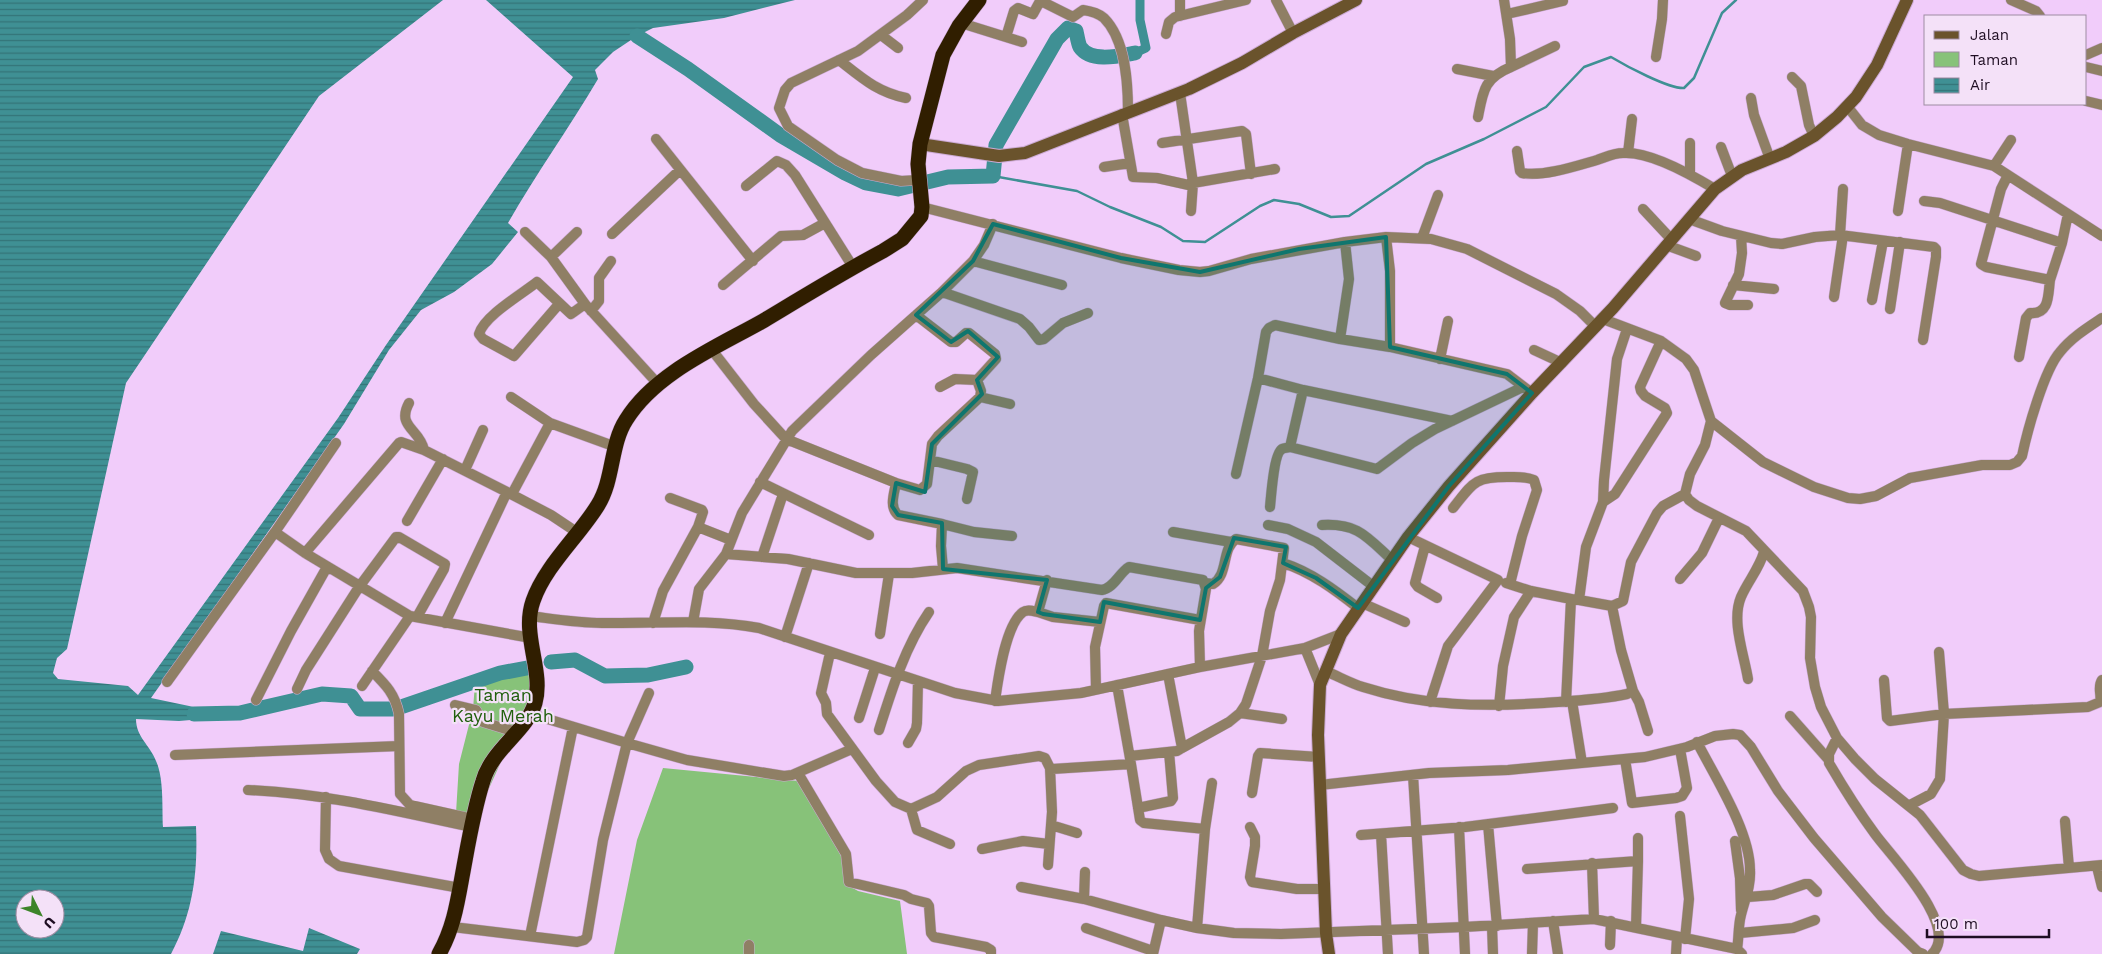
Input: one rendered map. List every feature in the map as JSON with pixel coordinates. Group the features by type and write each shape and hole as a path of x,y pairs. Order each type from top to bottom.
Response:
{"highway":[{"path":"439,954 453,927 472,823 484,778 495,755 531,714 537,691 534,654 530,638 530,616 533,601 543,582 599,504 606,487 625,421 641,400 658,384 712,350 902,239 921,216 920,144 943,55 961,23 979,0"}],"street":[{"path":"922,0 907,16 858,51 791,83 785,90 779,108 788,126 837,160 862,173 901,180 920,191 993,224 1121,258 1179,270 1209,271 1261,257 1345,242 1386,237 1422,238 1446,242 1467,249 1494,262 1569,302 1599,323 1627,330 1661,342 1686,359 1694,370 1711,421 1705,445 1690,474 1685,494 1663,506 1653,519 1631,562 1623,601 1612,606 1531,591 1498,580 1408,536"},
{"path":"1006,37 1014,11 1018,8 1033,14 1039,3 1043,2 1073,17 1082,10 1088,0"},
{"path":"1180,0 1180,16"},
{"path":"1166,34 1169,22 1180,16 1246,0"},
{"path":"1276,0 1293,33"},
{"path":"920,144 994,156 1025,153 1180,93 1242,63 1293,33 1356,0"},
{"path":"1504,0 1510,39 1511,67"},
{"path":"1656,57 1663,0"},
{"path":"1329,954 1326,933 1318,757 1320,685 1341,634 1408,536 1527,390 1562,363 1613,308 1715,189 1732,176 1786,152 1814,136 1847,106 1877,65 1907,0"},
{"path":"2011,0 2036,10 2039,15"},
{"path":"1506,14 1563,1"},
{"path":"1082,10 1097,13 1105,19 1114,34 1122,54 1125,72 1125,113 1131,173 1136,178 1157,178 1193,184 1275,169"},
{"path":"961,23 1022,42"},
{"path":"882,35 898,48"},
{"path":"1478,117 1482,95 1486,85 1493,76 1555,46"},
{"path":"2087,55 2102,48"},
{"path":"839,60 879,90 906,98"},
{"path":"2087,67 2102,71"},
{"path":"1456,69 1493,76"},
{"path":"1792,77 1801,86 1809,125 1814,136"},
{"path":"1180,93 1193,184 1191,211"},
{"path":"1751,98 1756,121 1770,159"},
{"path":"2087,102 2102,105"},
{"path":"1847,106 1857,120 1870,131 1908,144 1994,166 2102,236"},
{"path":"1628,153 1632,119"},
{"path":"1162,144 1244,132 1251,174"},
{"path":"656,139 752,261"},
{"path":"1994,166 2011,140"},
{"path":"1690,143 1690,174"},
{"path":"1898,211 1908,144"},
{"path":"1721,147 1732,176"},
{"path":"1517,151 1520,171 1525,174 1568,168 1615,154 1628,153 1646,156 1690,174 1715,189"},
{"path":"746,186 771,166 781,162 795,175 853,267"},
{"path":"1104,166 1130,163"},
{"path":"612,234 680,170"},
{"path":"2008,175 1991,220 1982,265 2031,278 2050,280"},
{"path":"1834,297 1842,235 1843,189"},
{"path":"1422,238 1438,195"},
{"path":"1924,201 1936,202 2062,243"},
{"path":"1643,209 1668,242 1696,256"},
{"path":"2020,357 2026,318 2030,313 2044,311 2050,280 2062,243 2068,214"},
{"path":"1689,219 1741,236 1771,243 1782,244 1815,237 1842,235 1883,241 1916,243 1936,249 1923,340"},
{"path":"723,286 781,236 803,235 825,223"},
{"path":"693,622 699,589 726,554 742,513 792,431 870,355 942,292 973,261 984,245 993,224"},
{"path":"525,232 552,257 588,307 658,384"},
{"path":"552,257 577,232"},
{"path":"1741,236 1741,265 1734,286 1725,303 1730,305 1748,305"},
{"path":"1386,237 1390,271 1390,347"},
{"path":"1872,300 1883,241"},
{"path":"1340,339 1348,279 1345,242"},
{"path":"1890,309 1900,242"},
{"path":"559,304 514,356 483,339 479,334 480,328 487,320 537,282 571,314 599,301 599,278 612,261"},
{"path":"973,261 1062,285"},
{"path":"1734,286 1774,288"},
{"path":"942,292 1020,319 1030,327 1039,340 1044,339 1063,323 1088,313"},
{"path":"916,315 951,342 956,342 966,333 969,333 996,354 996,359 977,380"},
{"path":"1711,421 1770,467 1814,487 1860,500 1876,496 1910,478 1982,465 2010,464 2017,462 2022,456 2037,405 2054,360 2071,341 2102,318"},
{"path":"1440,359 1448,321"},
{"path":"1236,474 1258,378 1266,332 1275,325 1340,339 1390,347 1507,374 1527,390"},
{"path":"1582,762 1569,701 1575,600 1586,547 1604,502 1604,480 1617,359 1627,330"},
{"path":"1604,502 1615,494 1667,413 1666,408 1643,395 1640,387 1661,342"},
{"path":"712,350 754,404 786,439 896,483 920,490 924,487 932,444 938,436 980,398 981,390 977,380"},
{"path":"1534,350 1562,363"},
{"path":"1258,378 1303,390 1452,421"},
{"path":"940,387 955,379 977,380"},
{"path":"1290,448 1303,390"},
{"path":"1270,507 1279,452 1284,448 1377,469 1412,443 1452,421 1527,390"},
{"path":"511,397 550,423 616,447"},
{"path":"980,398 1010,404"},
{"path":"409,403 405,410 405,419 410,428 421,439 424,450"},
{"path":"445,623 510,493 550,423"},
{"path":"465,470 483,430"},
{"path":"305,553 401,442 424,450 510,493 551,515 578,533"},
{"path":"167,682 275,532 336,443"},
{"path":"407,521 443,459"},
{"path":"930,460 973,472 967,499"},
{"path":"1453,508 1468,490 1484,478 1524,477 1534,480 1538,490 1522,536 1510,584"},
{"path":"760,482 869,535"},
{"path":"896,483 892,506 898,515 974,532 1012,536"},
{"path":"762,557 783,494"},
{"path":"1685,494 1697,506 1746,531 1800,588 1806,598 1810,617 1810,658 1815,687 1820,706 1837,738 1855,760 1875,779 1910,805 1920,815 1963,870 1978,876 2099,866 2102,887"},
{"path":"652,623 664,591 698,527 703,512 670,498"},
{"path":"1680,579 1702,553 1719,518"},
{"path":"942,524 943,568"},
{"path":"1268,524 1288,529 1316,542 1373,586"},
{"path":"1322,525 1340,524 1358,530 1392,560"},
{"path":"698,527 732,540"},
{"path":"275,532 359,587 414,617 530,638"},
{"path":"1173,532 1231,542"},
{"path":"297,690 306,670 359,587 392,539 399,537 445,564 444,569 414,617 362,686"},
{"path":"726,554 809,563 856,573 889,574 912,573 943,568 966,569 1107,589 1124,570 1134,566 1203,580 1205,583 1213,584 1220,577 1231,542 1237,538 1282,546 1285,550 1280,580 1270,611 1262,656 1246,704 1240,713 1229,722 1182,748 1130,760 1121,766 1050,768"},
{"path":"1426,546 1415,583 1418,587 1437,598"},
{"path":"1748,679 1737,612 1741,598 1758,568 1764,552"},
{"path":"785,637 809,563"},
{"path":"1283,563 1316,578 1360,606 1405,622"},
{"path":"256,700 327,567"},
{"path":"880,634 889,574"},
{"path":"1038,612 1046,580"},
{"path":"1430,702 1448,646 1498,580"},
{"path":"1200,667 1198,639 1205,597 1205,583"},
{"path":"1499,706 1503,666 1514,617 1531,591"},
{"path":"1096,689 1095,647 1104,606 1109,603 1200,620"},
{"path":"1612,606 1621,650 1633,691 1639,702 1648,731"},
{"path":"995,701 1003,655 1013,627 1024,611 1038,612 1052,617 1100,622"},
{"path":"879,730 897,674 921,624 929,612"},
{"path":"530,616 600,623 693,622 736,624 759,628 955,694 995,701 1053,697 1117,685 1200,667 1305,648 1341,634"},
{"path":"1305,648 1320,685"},
{"path":"1910,805 1930,794 1940,779 1944,714 1938,652"},
{"path":"830,653 821,693 826,703 827,714 876,782 895,802 911,809 937,797 966,771 979,765 1039,756 1045,758 1050,768 1051,824 1048,865"},
{"path":"859,718 875,668"},
{"path":"372,671 390,688 397,702 399,714 400,794 410,805 472,823"},
{"path":"1325,671 1362,687 1430,702 1460,706 1499,706 1569,701 1618,696 1633,691"},
{"path":"1168,674 1182,748"},
{"path":"1884,680 1887,718 1890,721 1944,714 2088,708 2102,699 2100,684 2102,680"},
{"path":"908,743 918,723 918,681"},
{"path":"1117,685 1140,820 1144,824 1205,829"},
{"path":"453,927 577,942 587,937 603,840 627,743 649,693"},
{"path":"455,705 476,710 483,722 516,732"},
{"path":"1240,713 1282,719"},
{"path":"531,714 687,760 776,776 792,775 852,749"},
{"path":"1790,716 1828,759 1853,803 1927,902 1938,928 1938,944 1932,954"},
{"path":"530,936 573,727"},
{"path":"1320,785 1413,775 1508,770 1625,759 1666,753 1724,734 1740,735 1746,740 1778,791 1814,838 1882,917 1918,952 1923,954"},
{"path":"1828,759 1837,738"},
{"path":"1697,742 1740,824 1750,868 1748,897 1741,916"},
{"path":"175,755 399,746"},
{"path":"1625,759 1632,803 1676,798 1682,796 1687,788 1680,749"},
{"path":"1138,808 1171,801 1174,798 1169,752"},
{"path":"1252,793 1260,753 1318,757"},
{"path":"804,770 846,854 850,882 902,894 911,900 927,903 929,906 931,934 934,938 986,947 991,950 991,954"},
{"path":"1413,775 1424,954"},
{"path":"1197,928 1205,829 1212,783"},
{"path":"248,790 280,791 326,797 472,823"},
{"path":"326,797 325,850 329,859 339,866 460,888"},
{"path":"1361,835 1459,828 1613,808"},
{"path":"911,809 917,830 950,844"},
{"path":"1676,954 1689,899 1680,816"},
{"path":"2065,821 2069,868"},
{"path":"1051,824 1077,833"},
{"path":"1488,824 1494,926 1493,954"},
{"path":"1250,828 1254,837 1250,877 1252,882 1297,889 1324,889"},
{"path":"1459,828 1465,954"},
{"path":"1381,834 1388,954"},
{"path":"1636,927 1638,838"},
{"path":"982,848 1023,841 1050,844"},
{"path":"1021,887 1084,899 1197,928 1234,933 1326,933 1533,924 1594,919 1611,921 1740,952 1740,878 1735,842"},
{"path":"1527,869 1638,861"},
{"path":"1592,863 1594,919"},
{"path":"1084,899 1085,872"},
{"path":"1748,897 1773,895 1805,884 1809,884 1817,892"},
{"path":"1086,928 1153,953 1160,920"},
{"path":"1740,933 1793,928 1815,920"},
{"path":"1553,921 1558,954"},
{"path":"1610,945 1611,921"},
{"path":"1532,954 1533,924"}],"highlighted area":[{"path":"993,224 1121,258 1200,272 1299,249 1386,237 1390,347 1507,374 1532,393 1449,486 1358,608 1316,578 1283,563 1286,547 1234,538 1220,577 1206,588 1200,620 1104,602 1100,622 1043,614 1038,612 1047,580 943,569 942,523 898,515 892,506 896,483 925,492 932,444 982,394 977,380 998,357 968,331 951,342 916,315 973,261"}],"green space":[{"name":"Taman Kayu Merah","path":"525,671 535,679 534,699 505,753 481,806 478,817 456,813 459,764 473,709 475,684 502,675"},
{"path":"663,768 799,781 844,861 844,883 858,891 900,901 907,954 614,954 637,840"}],"water":[{"path":"0,0 443,0 319,96 126,383 67,649 57,658 53,673 58,679 128,686 138,695 338,418 386,345 573,77 486,0 795,0 724,18 653,28 613,52 595,70 598,79 508,223 518,232 492,264 454,292 421,310 389,350 344,424 151,698 213,711 214,718 179,721 136,719 138,731 159,768 163,827 196,826 195,876 189,908 171,954 0,954"},
{"path":"309,928 360,949 357,954 213,954 221,931 303,951"}],"waterway":[{"path":"1135,53 1146,48 1140,20 1140,0"},
{"path":"993,176 1077,191 1110,207 1161,227 1183,241 1205,242 1260,206 1274,200 1299,204 1331,217 1349,216 1426,164 1484,139 1546,107 1584,67 1611,57 1658,81 1684,88 1694,78 1722,13 1736,0"},
{"path":"637,36 688,69 780,135 845,173 866,183 898,189 948,177 993,176 996,145 1057,39 1068,28 1076,31 1080,47 1091,55 1106,57 1135,53"},
{"path":"551,662 575,660 605,676 648,675 686,667"},
{"path":"194,714 240,713 322,694 351,696 360,709 395,709 500,673 527,668"}]}
